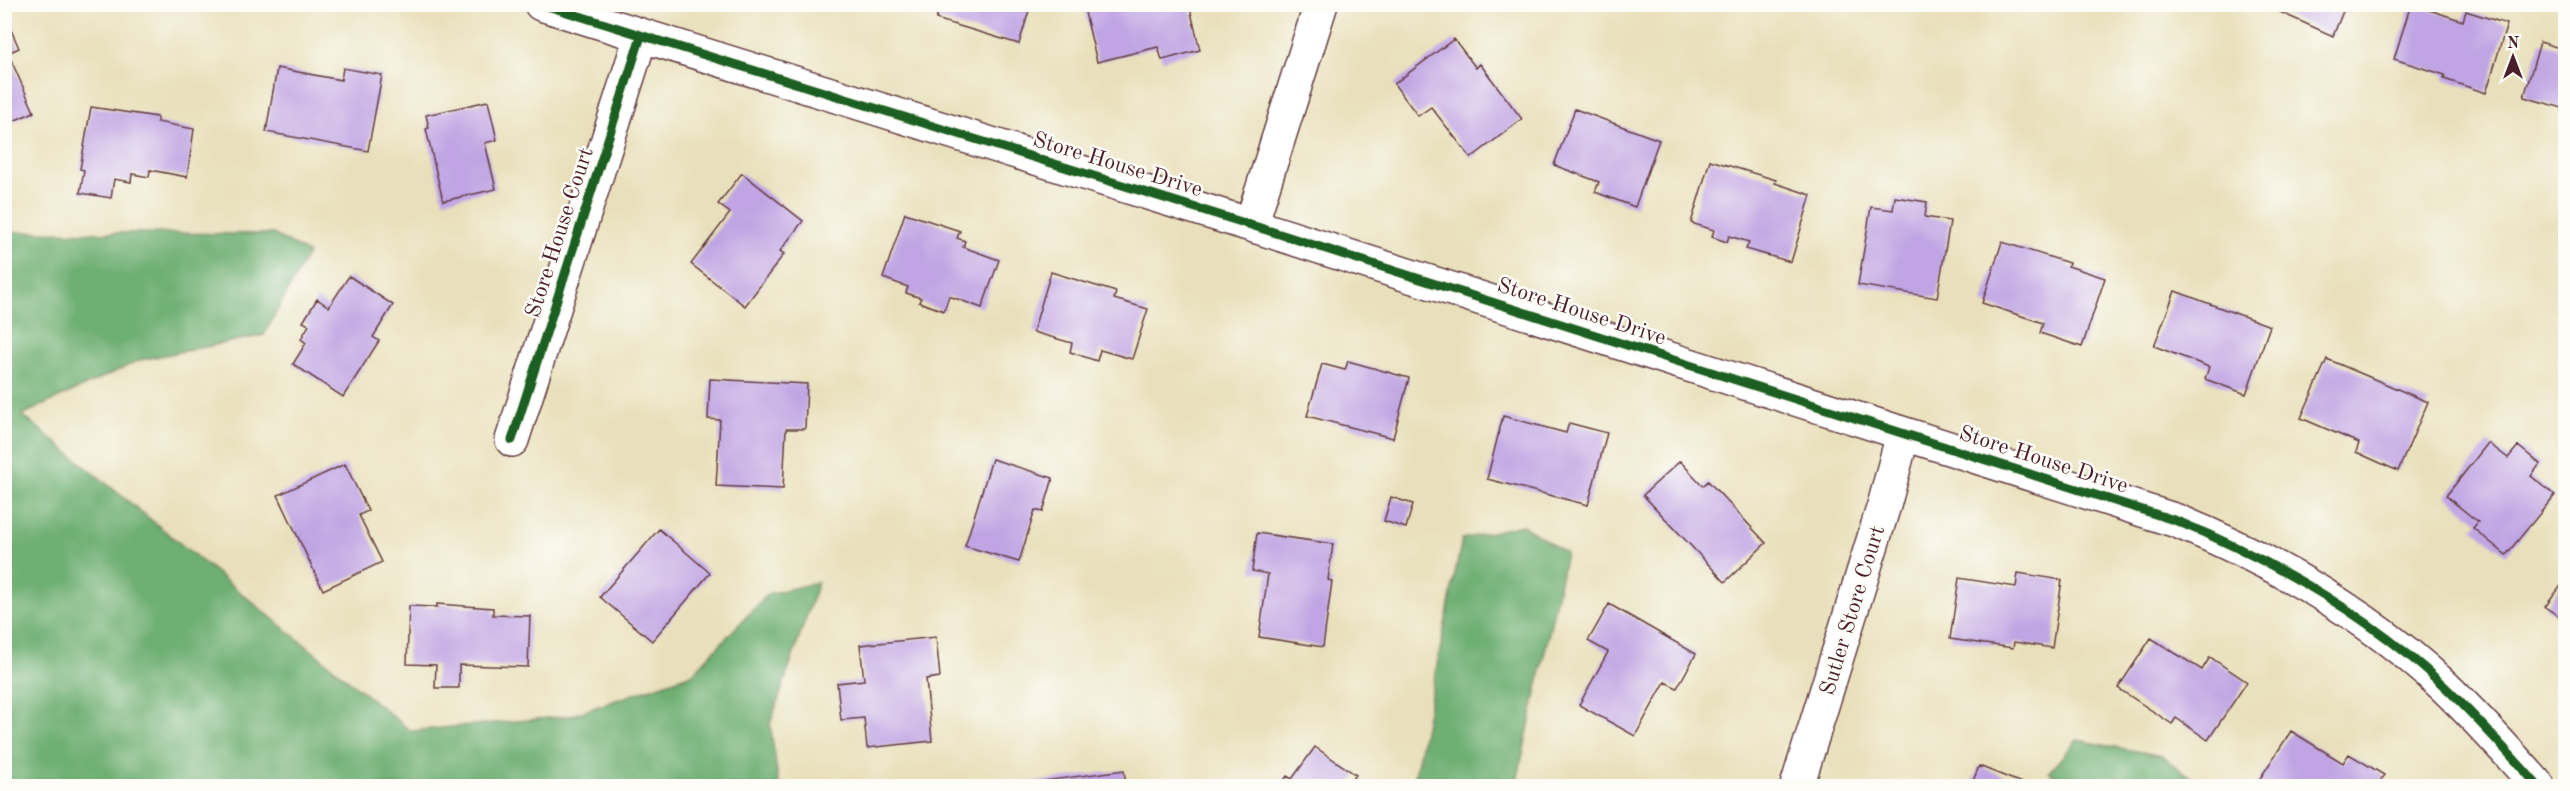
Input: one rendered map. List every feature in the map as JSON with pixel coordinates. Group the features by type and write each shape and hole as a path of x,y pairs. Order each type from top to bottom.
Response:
{"street":[{"name":"Store House Drive","path":"541,4 1251,225 2177,521 2234,544 2299,580 2374,629 2443,686 2538,786"},
{"path":"1251,225 1321,4"},
{"name":"Store House Court","path":"512,440 641,36"},
{"name":"Sutler Store Court","path":"1797,786 1885,502 1902,434"}],"green space":[{"path":"5,232 273,234 308,253 264,335 140,360 22,415 411,731 570,716 692,674 768,594 818,582 770,724 779,786 5,786"},
{"path":"1522,525 1566,553 1516,786 1413,786 1462,539"},
{"path":"2077,740 2162,756 2202,786 2067,786 2049,772"}],"building":[{"path":"933,4 1031,4 1019,44 936,19 939,10 932,7"},
{"path":"1083,4 1189,4 1200,50 1162,60 1158,47 1097,62"},
{"path":"2262,4 2346,4 2333,36"},
{"path":"2411,4 2463,21 2466,11 2507,24 2486,93 2444,79 2445,75 2394,59"},
{"path":"4,14 19,48 8,53 34,112 4,125"},
{"path":"1454,39 1476,68 1480,64 1522,119 1471,158 1431,107 1418,116 1394,84"},
{"path":"2540,42 2566,50 2566,109 2524,97"},
{"path":"277,68 341,80 343,68 382,75 368,151 266,132"},
{"path":"488,101 497,140 485,143 496,189 443,201 426,129 429,128 426,115"},
{"path":"91,107 157,117 157,122 194,129 187,177 150,170 149,177 132,174 131,182 114,179 111,198 80,193 84,170 80,169"},
{"path":"1575,109 1659,140 1635,207 1595,192 1599,182 1554,165"},
{"path":"1710,160 1776,180 1775,183 1811,195 1791,262 1746,249 1749,242 1729,236 1727,242 1712,237 1714,230 1691,223"},
{"path":"742,173 803,221 780,251 784,254 745,306 691,264 730,213 718,204"},
{"path":"1895,197 1927,202 1925,217 1950,221 1937,298 1858,285 1871,207 1893,210"},
{"path":"905,213 960,231 957,238 965,241 963,247 999,260 982,308 949,296 944,311 919,302 921,298 906,293 908,287 883,278"},
{"path":"2002,242 2069,263 2068,266 2105,278 2082,347 2040,333 2043,323 1982,303"},
{"path":"1051,272 1116,292 1114,299 1148,309 1132,359 1100,350 1097,361 1070,352 1072,343 1033,332"},
{"path":"349,276 393,305 373,337 379,341 343,397 293,364 306,343 301,339 309,325 303,322 317,299 329,307"},
{"path":"2175,291 2270,326 2246,394 2205,379 2209,367 2154,346"},
{"path":"2327,359 2428,402 2398,471 2356,452 2359,443 2301,418"},
{"path":"1348,361 1409,378 1393,438 1307,416 1322,364 1345,370"},
{"path":"710,379 807,384 805,429 786,429 783,489 716,486 720,420 708,419"},
{"path":"1503,416 1566,433 1569,423 1607,433 1588,505 1487,479"},
{"path":"2488,443 2508,458 2518,446 2540,464 2531,476 2555,495 2506,555 2473,528 2478,522 2446,496"},
{"path":"992,459 1053,478 1043,512 1035,510 1019,562 965,546"},
{"path":"1680,461 1703,486 1708,481 1766,543 1725,582 1643,495"},
{"path":"345,464 368,511 359,515 382,562 323,590 278,495"},
{"path":"1391,497 1413,504 1406,528 1384,521"},
{"path":"659,529 710,573 652,641 600,597"},
{"path":"1257,533 1333,544 1328,580 1332,581 1323,647 1259,637 1268,574 1252,571"},
{"path":"2018,573 2062,580 2052,648 2014,642 2013,648 1950,639 1959,578 2016,587"},
{"path":"2566,579 2566,621 2545,607"},
{"path":"437,604 493,608 493,615 530,616 528,667 459,665 459,688 435,688 436,665 407,664 409,606 437,607"},
{"path":"1609,604 1696,654 1677,688 1665,682 1635,736 1579,705 1608,652 1588,641"},
{"path":"936,637 940,677 926,679 932,741 867,748 864,718 841,720 837,683 864,680 860,645"},
{"path":"2151,638 2202,670 2210,657 2247,682 2208,740 2176,718 2172,724 2118,688"},
{"path":"2291,731 2343,763 2349,754 2384,775 2377,786 2263,786 2257,783"},
{"path":"1315,747 1356,775 1348,786 1280,786 1287,776 1292,779"},
{"path":"1979,766 2029,786 1971,786"},
{"path":"1124,770 1126,786 1023,786 1022,784"}],"cycle path":[{"path":"541,4 1251,225 2177,521 2284,572 2383,635 2444,686 2538,786"},
{"path":"512,440 641,36"}]}
